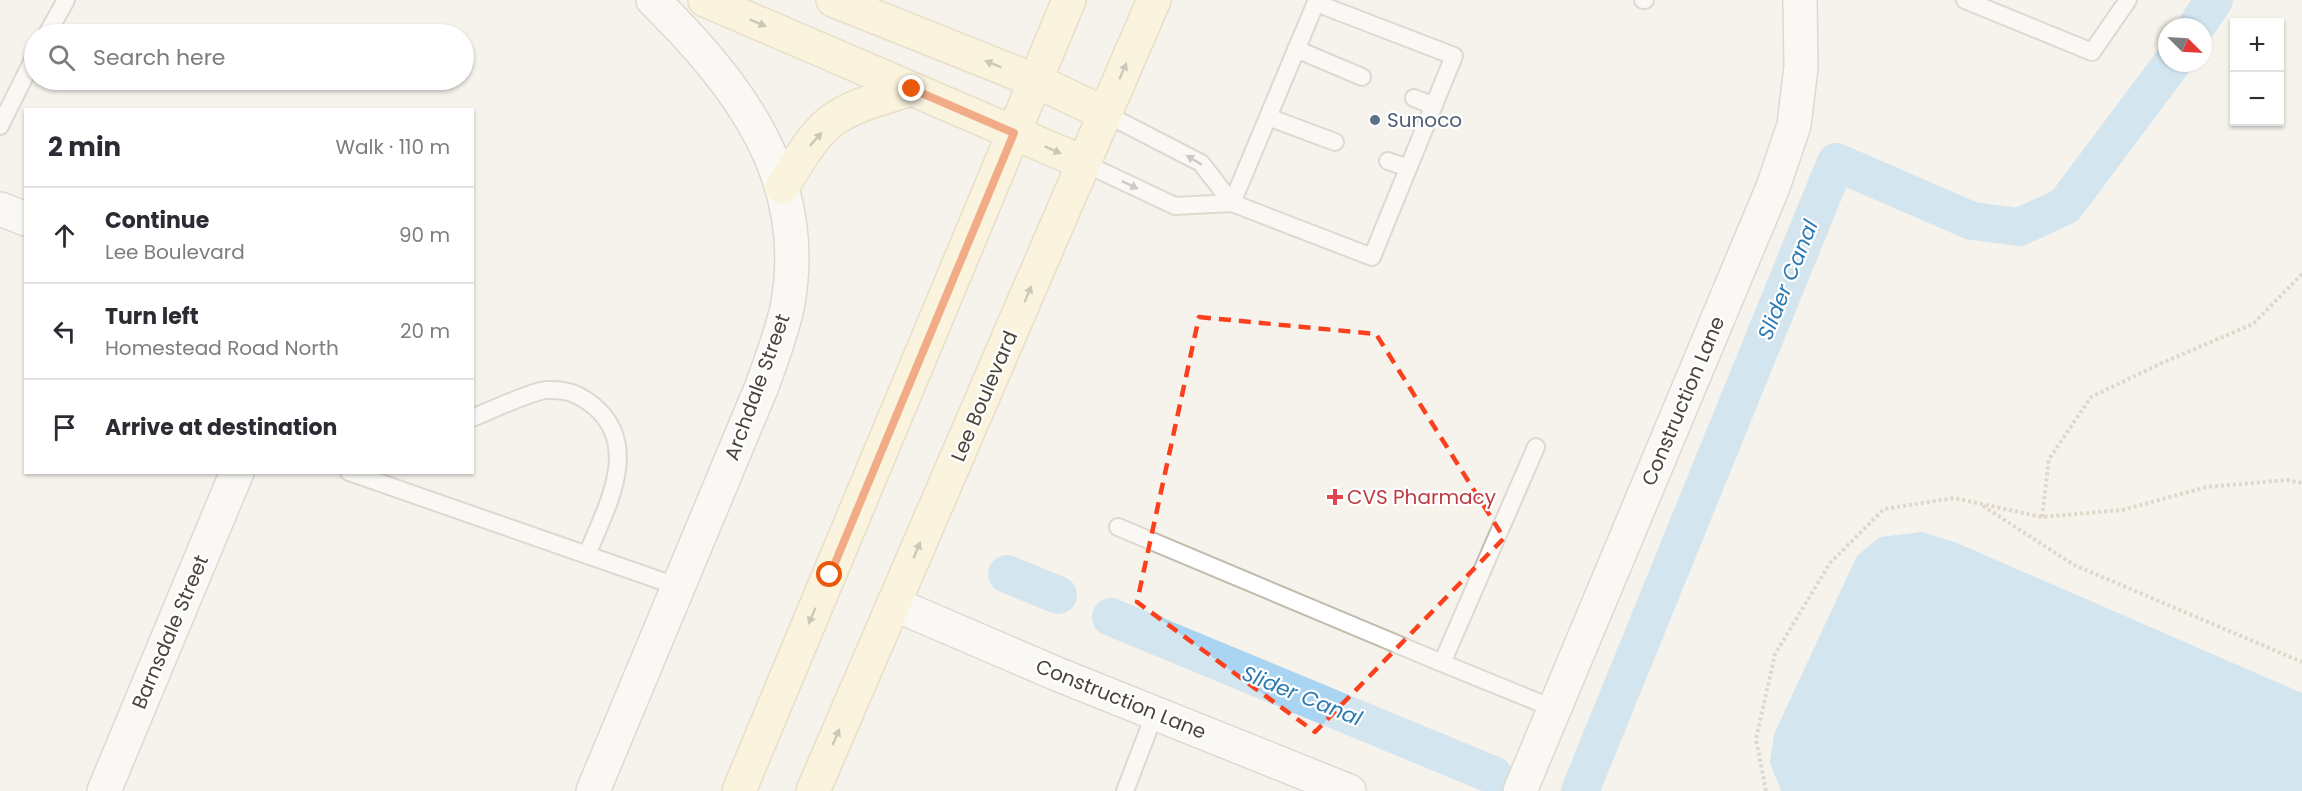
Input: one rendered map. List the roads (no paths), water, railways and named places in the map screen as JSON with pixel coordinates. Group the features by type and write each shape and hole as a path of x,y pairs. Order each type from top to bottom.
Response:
{"main road":[{"path":"705,0 1084,164"},
{"path":"833,0 1036,81 1104,113"},
{"path":"740,791 1069,0"},
{"name":"Lee Boulevard","path":"813,791 1154,0"},
{"path":"782,187 812,142 836,118 868,102 912,89"}],"street":[{"name":"Archdale Street","path":"593,791 679,587 777,344 787,307 792,257 787,205 777,167 754,122 729,83 698,45 653,0"},
{"name":"Construction Lane","path":"1520,791 1773,188 1794,125 1801,67 1800,0"},
{"path":"0,209 24,218"},
{"name":"Barnsdale Street","path":"104,791 236,474"},
{"name":"Construction Lane","path":"894,604 1349,791"}],"lane":[{"path":"53,24 66,0"},
{"path":"1965,0 2092,52 2128,0"},
{"path":"1084,164 1175,206 1232,203 1372,256 1454,56 1316,1 1232,203"},
{"path":"1296,49 1362,76"},
{"path":"2,115 24,76"},
{"path":"1414,98 1434,106"},
{"path":"1104,113 1201,163 1232,203"},
{"path":"1268,117 1335,142"},
{"path":"1388,161 1408,168"},
{"path":"474,417 544,390 579,393 604,415 618,444 618,476 587,555"},
{"path":"1442,663 1536,447"},
{"path":"372,476 679,587"},
{"path":"1118,528 1555,709"},
{"path":"1125,791 1155,713"}],"water":[{"path":"1922,532 1957,543 2302,693 2302,791 1781,791 1770,763 1774,734 1857,556 1880,537"}],"waterway":[{"name":"Slider Canal","path":"2202,18 2214,0"},
{"name":"Slider Canal","path":"1580,791 1836,162 1972,221 2019,227 2065,206 2165,72"},
{"name":"Slider Canal","path":"1007,574 1058,595"},
{"name":"Slider Canal","path":"1111,617 1493,775"}],"place":[{"name":"Sunoco","path":"1375,120"},
{"name":"CVS Pharmacy","path":"1335,497"}]}
